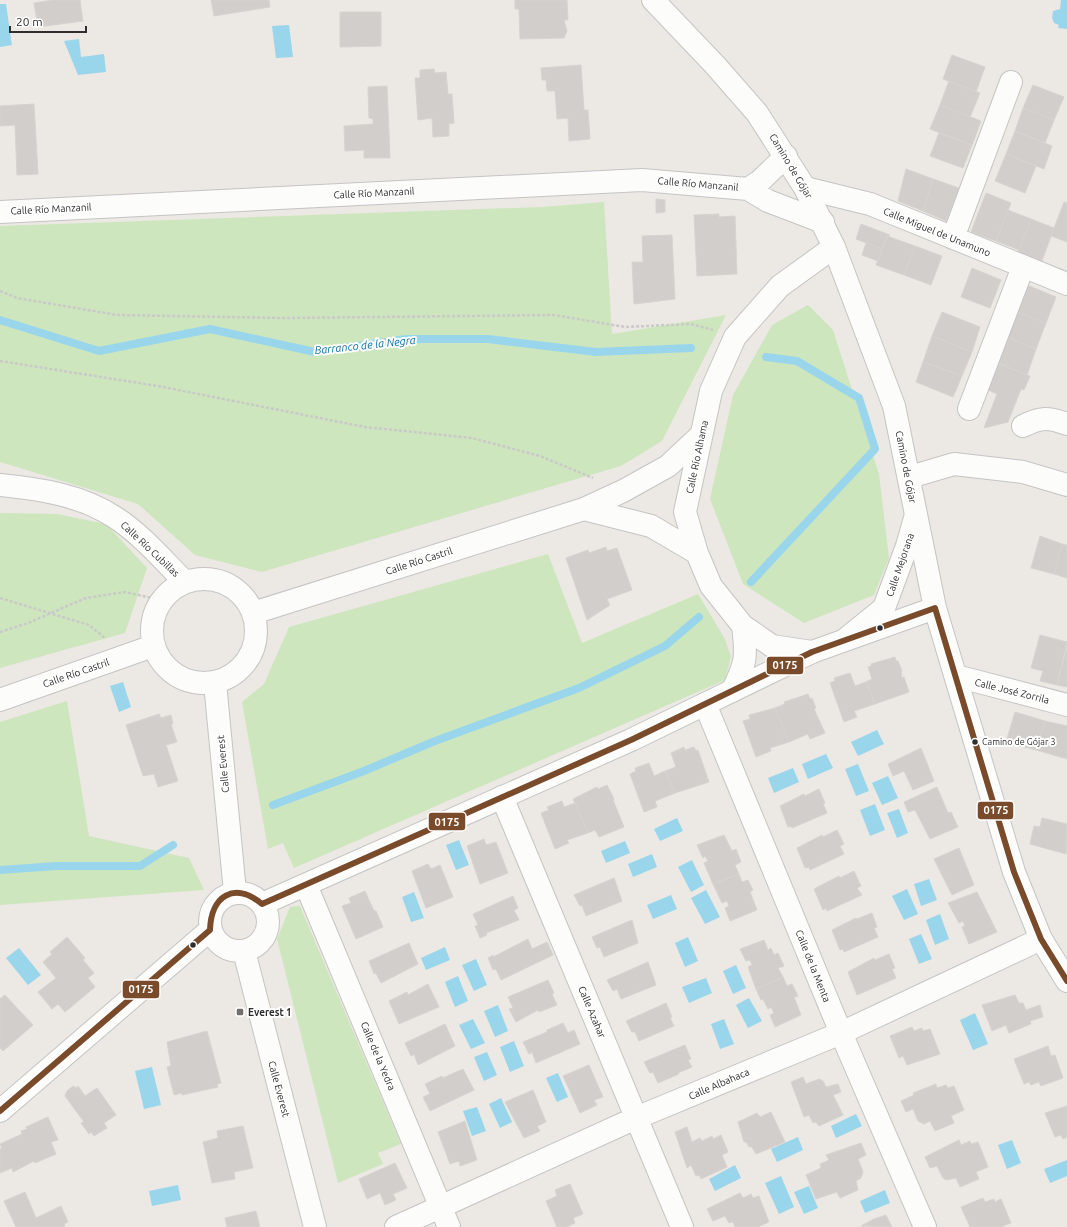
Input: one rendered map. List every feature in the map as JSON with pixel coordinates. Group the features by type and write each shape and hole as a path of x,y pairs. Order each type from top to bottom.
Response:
{"street":[{"name":"Camino de Gójar","path":"653,0 757,113 786,156 805,188 834,247 894,406 910,477 915,518 935,608 1014,872 1041,939 1067,981"},
{"path":"953,238 1011,82"},
{"name":"Calle Río Manzanil","path":"748,189 760,181 786,156"},
{"name":"Calle Río Manzanil","path":"0,212 642,180 748,189 768,200 823,222"},
{"name":"Calle Miguel de Unamuno","path":"805,188 870,204 1067,284"},
{"name":"Calle Río Alhama","path":"812,652 772,646 743,626 711,586 697,553 685,512 711,391 735,337 780,286 834,247"},
{"path":"968,409 1023,267"},
{"path":"1022,426 1038,419 1052,419 1067,424"},
{"name":"Calle Río Castril","path":"254,613 584,509 623,491 668,466 701,434"},
{"path":"910,477 954,464 1023,472 1067,485"},
{"name":"Calle Río Cubillas","path":"0,485 34,488 81,500 116,517 143,540 185,582"},
{"path":"584,509 650,526 697,553"},
{"name":"Calle Mejorana","path":"843,641 884,608 907,546 915,518"},
{"path":"202,578 218,580 228,585 246,599 254,613 257,631 254,649 245,664 232,676 215,683 199,684 184,680 170,672 159,660 153,646 151,630 154,614 161,600 172,589 185,582 202,578"},
{"name":"Calle Mejorana","path":"262,904 502,797 705,704 812,652 935,608"},
{"path":"732,691 741,673 746,652 743,626"},
{"name":"Calle Río Castril","path":"0,700 153,646"},
{"name":"Calle José Zorrila","path":"956,676 1067,705"},
{"name":"Calle Everest","path":"215,683 234,892"},
{"name":"Calle de la Menta","path":"705,704 841,1033 925,1227"},
{"name":"Calle Azahar","path":"502,797 682,1227"},
{"name":"Calle de la Yedra","path":"306,885 449,1227"},
{"path":"234,892 250,894 262,904 268,923 266,932 261,941 253,947 244,951 227,949 220,944 210,930 209,920 211,910 217,902 225,896 234,892"},
{"path":"0,1111 210,930"},
{"name":"Calle Albahaca","path":"396,1227 636,1118 841,1033 1041,939"},
{"name":"Calle Everest","path":"244,951 315,1227"}],"path":[{"path":"0,291 17,298 117,315 284,318 554,315 625,327 691,324 735,337"},
{"path":"0,361 158,386 365,427 472,438 540,456 623,491"},
{"path":"0,632 50,614 86,598 125,592 161,600"},
{"path":"0,598 89,625 126,655"}],"green space":[{"path":"604,202 612,334 726,315 662,441 621,466 262,572 195,555 138,504 0,462 0,226 542,207"},
{"path":"808,305 833,330 879,474 889,558 874,595 804,623 743,584 710,499 733,395 772,325"},
{"path":"0,513 57,514 106,524 147,568 125,633 0,668"},
{"path":"548,554 582,643 698,594 725,639 731,657 725,680 294,868 283,843 268,849 242,702 264,684 289,627"},
{"path":"67,701 89,836 189,858 204,890 0,905 0,722"},
{"path":"300,906 401,1144 378,1153 383,1164 338,1183 277,939 290,907"}],"water":[{"path":"1061,0 1067,0 1067,29 1058,28 1059,25 1054,23 1052,18 1053,11 1060,9"},
{"path":"0,4 6,4 12,45 0,47"},
{"path":"289,25 293,57 276,58 272,26"},
{"path":"79,39 81,57 104,54 106,72 78,75 64,41"},
{"path":"123,682 131,707 119,712 110,686"},
{"path":"877,730 884,744 858,756 851,742"},
{"path":"826,754 833,768 808,779 802,764"},
{"path":"858,764 869,791 856,796 845,769"},
{"path":"793,768 799,782 774,793 768,778"},
{"path":"888,776 898,798 882,805 872,783"},
{"path":"875,804 885,830 870,836 860,810"},
{"path":"899,809 908,833 897,838 887,813"},
{"path":"677,818 683,831 660,841 654,829"},
{"path":"459,840 469,865 456,870 446,845"},
{"path":"625,841 630,853 606,863 601,851"},
{"path":"652,854 657,867 633,877 628,864"},
{"path":"692,860 704,885 691,892 678,867"},
{"path":"929,879 937,900 921,906 914,884"},
{"path":"907,889 918,914 904,920 892,896"},
{"path":"706,890 720,917 705,924 691,898"},
{"path":"414,892 424,918 411,922 402,897"},
{"path":"671,895 677,909 653,919 647,905"},
{"path":"940,914 949,939 935,945 926,920"},
{"path":"921,934 932,959 919,964 909,939"},
{"path":"688,937 698,961 685,967 675,943"},
{"path":"445,947 450,960 426,970 421,958"},
{"path":"19,948 41,975 28,985 6,958"},
{"path":"476,959 487,985 474,991 462,965"},
{"path":"736,965 746,988 733,994 723,971"},
{"path":"458,976 468,1001 455,1007 445,982"},
{"path":"706,978 712,993 689,1003 682,987"},
{"path":"749,998 762,1021 748,1028 736,1005"},
{"path":"498,1005 508,1031 495,1037 484,1011"},
{"path":"975,1013 988,1044 973,1050 960,1020"},
{"path":"473,1019 485,1043 471,1049 459,1025"},
{"path":"724,1019 734,1044 720,1049 711,1024"},
{"path":"514,1041 524,1066 510,1072 500,1047"},
{"path":"487,1052 497,1075 484,1081 474,1057"},
{"path":"152,1067 161,1105 144,1109 135,1071"},
{"path":"558,1073 568,1097 557,1102 546,1078"},
{"path":"501,1098 512,1122 500,1128 489,1104"},
{"path":"477,1107 486,1131 472,1136 463,1111"},
{"path":"856,1114 862,1126 836,1138 831,1126"},
{"path":"798,1137 803,1150 777,1162 771,1149"},
{"path":"1012,1140 1021,1163 1007,1169 998,1145"},
{"path":"1067,1160 1067,1176 1050,1183 1044,1169"},
{"path":"735,1165 741,1178 715,1191 709,1179"},
{"path":"781,1176 794,1207 779,1214 765,1183"},
{"path":"178,1185 181,1200 152,1206 149,1191"},
{"path":"809,1186 818,1208 804,1214 794,1192"},
{"path":"885,1190 890,1203 865,1213 860,1201"}],"building":[{"path":"53,0 80,0 83,21 38,27 34,3"},
{"path":"211,0 269,0 270,7 214,16"},
{"path":"515,0 567,0 568,20 564,20 567,31 564,38 520,39 519,9 515,9"},
{"path":"340,12 381,12 381,46 340,47"},
{"path":"952,55 985,67 976,92 943,79"},
{"path":"581,65 584,110 588,110 590,139 569,141 568,118 557,119 555,91 547,91 546,80 542,80 541,68"},
{"path":"434,69 435,73 446,72 448,94 452,94 454,123 449,124 449,136 433,137 432,118 418,120 415,78 420,78 420,70"},
{"path":"949,81 980,93 970,117 940,105"},
{"path":"1033,85 1064,97 1054,120 1023,108"},
{"path":"387,86 390,158 364,158 364,150 345,151 344,126 373,124 373,119 369,118 368,87"},
{"path":"34,104 38,174 17,175 15,125 0,126 0,106"},
{"path":"940,105 981,121 972,145 930,129"},
{"path":"1023,108 1054,120 1045,143 1015,131"},
{"path":"1015,131 1052,146 1044,169 1006,154"},
{"path":"939,133 972,145 963,168 930,156"},
{"path":"1006,154 1036,166 1025,193 995,181"},
{"path":"906,169 933,179 923,211 898,201"},
{"path":"933,179 959,188 946,221 923,211"},
{"path":"986,193 1011,203 996,241 971,232"},
{"path":"656,199 665,200 665,212 656,213"},
{"path":"1064,202 1067,203 1067,242 1051,236"},
{"path":"1008,210 1031,219 1019,250 996,241"},
{"path":"719,214 719,217 735,216 737,274 697,276 694,215"},
{"path":"1031,219 1054,228 1042,261 1018,252"},
{"path":"861,224 890,235 887,236 882,249 856,239"},
{"path":"672,235 675,299 634,304 632,262 643,262 642,236"},
{"path":"887,236 915,246 904,275 876,265"},
{"path":"866,243 882,249 878,261 862,255"},
{"path":"915,246 942,256 931,285 904,275"},
{"path":"972,268 1001,280 990,308 961,297"},
{"path":"1027,285 1056,297 1046,323 1017,312"},
{"path":"942,312 980,327 972,352 932,336"},
{"path":"1017,312 1046,323 1036,349 1007,337"},
{"path":"932,336 972,352 962,376 923,362"},
{"path":"1007,337 1036,349 1027,375 998,363"},
{"path":"923,362 962,376 953,397 916,382"},
{"path":"999,364 1030,376 1024,390 1021,389 1008,422 984,428 997,394 988,390"},
{"path":"1040,536 1062,544 1054,574 1031,568"},
{"path":"1062,544 1067,545 1067,578 1054,574"},
{"path":"606,547 607,551 617,548 632,590 607,599 610,605 587,620 566,558 588,550 589,553"},
{"path":"1040,635 1067,642 1057,685 1040,681 1043,671 1031,668"},
{"path":"1067,647 1067,687 1057,685"},
{"path":"895,657 902,671 902,678 904,677 909,692 875,704 866,682 872,679 868,667 871,666 871,664"},
{"path":"850,673 855,686 866,682 875,704 854,711 857,717 844,722 830,683 835,681 834,678"},
{"path":"808,694 810,699 812,698 816,708 814,709 825,733 810,739 808,734 789,742 775,708 785,704 784,702"},
{"path":"775,708 789,742 770,748 771,751 756,757 743,721 750,719 749,715"},
{"path":"1015,712 1045,721 1036,750 1006,742"},
{"path":"159,714 161,718 171,715 173,724 171,724 177,742 166,745 178,781 158,787 154,774 143,776 126,725"},
{"path":"1045,721 1067,726 1067,759 1036,750"},
{"path":"684,747 685,750 694,747 696,751 698,750 709,782 675,793 665,771 676,767 671,753"},
{"path":"921,748 934,781 913,790 904,771 893,776 888,764"},
{"path":"649,763 654,776 665,771 675,793 655,801 657,807 644,812 630,774 636,771 635,768"},
{"path":"607,785 614,799 613,800 624,827 599,837 595,830 588,833 573,799 597,787 598,789"},
{"path":"937,787 948,813 951,812 958,827 930,839 915,810 908,812 904,802"},
{"path":"819,789 825,803 823,804 827,813 792,828 791,826 788,827 780,806 804,794 805,796"},
{"path":"562,801 564,807 575,803 588,833 567,840 569,843 555,849 541,813 549,810 547,807"},
{"path":"1042,818 1067,824 1066,854 1030,844 1034,826 1040,827"},
{"path":"837,830 844,844 840,846 844,854 810,870 809,867 805,868 797,848 822,835 823,837"},
{"path":"724,835 732,851 736,849 741,862 735,865 739,874 713,884 704,863 708,861 705,856 703,858 697,845"},
{"path":"484,839 486,845 496,842 508,873 480,884 467,846"},
{"path":"959,848 974,885 952,895 934,859"},
{"path":"428,864 431,869 440,865 453,897 426,908 412,871"},
{"path":"854,871 861,886 857,888 862,895 827,911 826,908 823,910 814,889 839,876 840,878"},
{"path":"739,874 742,882 748,880 753,890 750,892 757,910 730,921 725,908 729,906 727,901 722,903 713,884"},
{"path":"614,878 622,901 586,916 582,905 580,906 574,895"},
{"path":"365,891 383,927 356,939 342,906 351,903 349,898"},
{"path":"977,892 997,932 969,944 962,927 965,926 963,921 959,923 948,903"},
{"path":"513,896 518,908 514,910 519,920 486,933 487,935 480,938 475,926 478,925 473,914"},
{"path":"872,913 877,927 874,928 878,937 844,952 843,949 840,950 832,930 856,918 857,919"},
{"path":"632,920 638,943 604,957 600,947 597,948 592,937"},
{"path":"67,937 85,958 83,960 94,973 88,978 95,987 65,1012 58,1004 52,1009 38,992 56,978 43,962 52,954 50,952"},
{"path":"528,939 532,949 547,942 553,955 501,980 496,969 493,970 488,958 493,955 493,957"},
{"path":"764,940 768,950 771,948 774,955 778,953 784,966 778,968 783,977 756,989 748,967 752,965 750,960 746,961 740,949"},
{"path":"409,943 418,964 381,983 376,973 374,974 369,961"},
{"path":"889,954 895,968 892,969 896,978 857,995 848,972 874,958 875,960"},
{"path":"648,962 656,985 621,999 617,989 613,991 607,980"},
{"path":"783,977 787,986 792,984 798,996 794,997 801,1015 775,1027 770,1015 774,1013 771,1007 768,1009 763,999 761,1000 756,989"},
{"path":"548,980 554,993 552,994 557,1005 539,1012 538,1010 516,1022 509,1009 513,1008 508,997"},
{"path":"428,984 439,1007 399,1024 389,1001 407,992 408,995"},
{"path":"5,995 33,1025 3,1051 0,1048 0,999"},
{"path":"1015,995 1019,1003 1023,1003 1026,1010 1040,1005 1043,1017 1030,1021 1031,1024 1009,1033 1006,1025 992,1031 982,1005"},
{"path":"666,1003 674,1026 639,1041 635,1032 632,1032 626,1021"},
{"path":"563,1023 568,1033 574,1030 580,1044 536,1063 532,1052 529,1054 523,1042 547,1032 547,1030"},
{"path":"445,1024 455,1046 418,1065 414,1054 411,1056 405,1043"},
{"path":"912,1027 914,1031 922,1028 923,1031 930,1029 940,1054 907,1065 903,1056 899,1058 890,1036"},
{"path":"207,1031 221,1083 217,1084 218,1087 182,1095 181,1093 174,1095 167,1067 171,1066 167,1042"},
{"path":"685,1045 691,1059 688,1060 692,1067 658,1083 653,1072 650,1073 644,1062"},
{"path":"1048,1046 1051,1056 1055,1055 1063,1078 1041,1086 1039,1082 1031,1085 1029,1082 1024,1084 1014,1059"},
{"path":"589,1065 603,1097 594,1100 597,1105 580,1113 563,1076"},
{"path":"463,1069 474,1090 430,1111 423,1097 430,1094 425,1084"},
{"path":"803,1077 806,1084 819,1079 823,1081 826,1087 838,1084 841,1092 833,1095 843,1115 819,1126 816,1122 813,1123 809,1115 804,1117 791,1082"},
{"path":"936,1084 937,1088 946,1085 948,1088 954,1086 964,1110 951,1116 954,1123 935,1131 930,1121 924,1124 918,1121 913,1109 906,1112 901,1101 914,1095 913,1093"},
{"path":"73,1086 77,1088 78,1086 85,1096 97,1088 116,1115 104,1123 107,1128 94,1136 91,1132 89,1134 81,1123 84,1122 65,1096 67,1091"},
{"path":"533,1090 546,1122 537,1126 540,1131 524,1138 505,1102"},
{"path":"1067,1106 1067,1137 1063,1139 1061,1135 1055,1137 1045,1113"},
{"path":"771,1112 785,1142 756,1154 752,1147 749,1147 746,1142 744,1142 738,1122 757,1113 760,1117"},
{"path":"48,1117 58,1140 51,1142 56,1154 35,1163 34,1161 13,1172 12,1168 0,1173 0,1149 2,1148 0,1144 22,1134 21,1131 27,1129 26,1127"},
{"path":"465,1121 477,1160 460,1166 459,1161 450,1164 438,1132"},
{"path":"243,1126 253,1168 234,1172 235,1179 212,1183 203,1142 218,1138 217,1131"},
{"path":"687,1127 692,1142 700,1138 702,1141 712,1136 713,1139 721,1135 728,1152 722,1155 727,1167 701,1179 699,1175 696,1176 691,1165 687,1168 675,1132"},
{"path":"959,1140 961,1145 970,1141 971,1144 978,1142 988,1167 976,1172 979,1179 960,1187 956,1178 946,1180 943,1178 937,1166 930,1168 925,1157"},
{"path":"861,1143 866,1155 858,1159 863,1172 861,1178 856,1181 858,1190 840,1198 837,1192 816,1199 806,1175 821,1168 820,1164 829,1160 826,1155"},
{"path":"395,1163 407,1188 393,1194 396,1200 385,1205 380,1193 367,1199 359,1179"},
{"path":"570,1184 583,1214 573,1218 575,1223 567,1227 557,1227 546,1201 557,1196 555,1190"},
{"path":"25,1192 36,1218 61,1206 68,1222 64,1224 65,1227 16,1227 4,1201"},
{"path":"740,1193 743,1198 751,1194 753,1198 759,1196 769,1222 758,1227 735,1227 733,1222 729,1223 725,1216 713,1221 707,1209"},
{"path":"983,1198 985,1202 994,1199 995,1202 1001,1199 1011,1223 1001,1227 970,1227 961,1207"},
{"path":"256,1211 260,1227 227,1227 225,1218"},
{"path":"886,1215 892,1227 861,1226 874,1219"}],"waterway":[{"name":"Barranco de la Negra","path":"0,320 99,351 210,329 315,352 406,339 488,339 596,352 691,348"},
{"path":"751,582 875,449 859,398 797,361 766,357"},
{"path":"273,805 364,771 435,741 579,688 665,646 699,617"},
{"path":"0,870 56,866 140,866 173,845"}],"transit line":[{"name":"0175","path":"0,1111 210,930 211,918 215,908 226,896 234,893 242,894 252,897 262,904 631,740 812,652 935,608 1014,872 1041,939 1067,981"}],"place":[{"name":"Camino de Gójar 3","path":"975,742"},
{"name":"Everest 1","path":"240,1012"}]}
